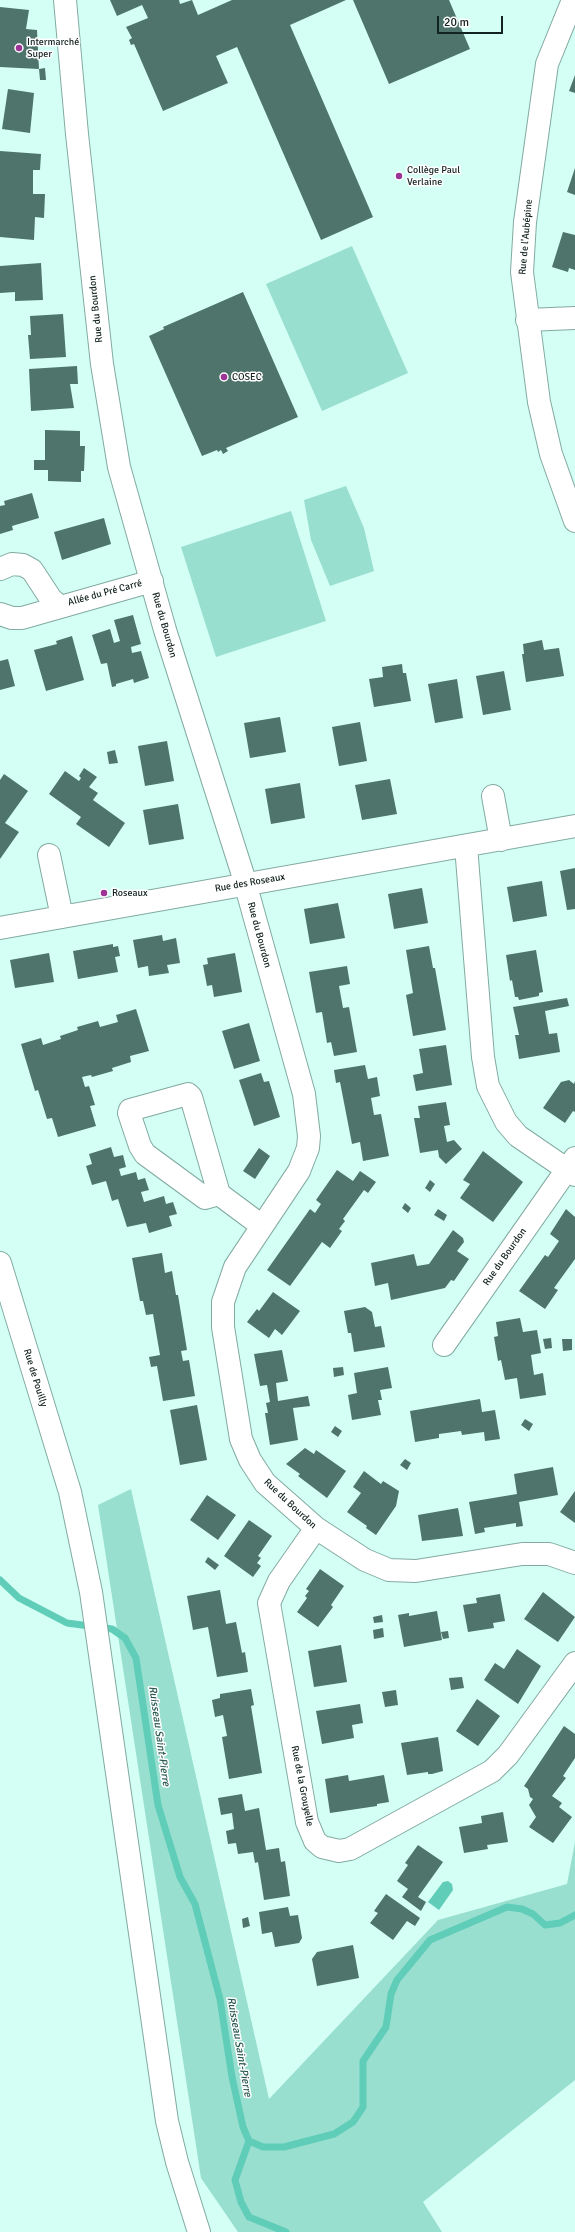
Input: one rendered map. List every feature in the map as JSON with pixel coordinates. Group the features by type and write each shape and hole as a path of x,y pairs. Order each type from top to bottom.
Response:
{"street":[{"name":"Rue du Bourdon","path":"65,0 77,134 102,364 119,467 165,630 245,883 304,1094 309,1136 308,1148 299,1172 235,1267 223,1302 223,1327 241,1439 250,1460 265,1483 316,1528 365,1560 389,1570 416,1571 522,1554 549,1554 575,1563"},
{"name":"Rue de l'Aubépine","path":"571,13 547,64 526,214 522,272 527,320 539,402 551,454 575,521"},
{"path":"527,320 575,318"},
{"name":"Allée du Pré Carré","path":"0,568 12,564 23,565 32,570 51,599 59,606"},
{"name":"Allée du Pré Carré","path":"0,614 12,618 22,618 45,612 59,606 152,581"},
{"path":"493,796 501,840"},
{"name":"Rue des Roseaux","path":"0,928 245,883 501,840 575,826"},
{"name":"Rue du Bourdon","path":"444,1345 572,1167 518,1136 506,1122 488,1086 484,1069 466,846"},
{"path":"49,855 62,916"},
{"path":"219,1194 205,1198 145,1154 140,1146 129,1113 130,1110 188,1094 191,1097 219,1194 262,1226"},
{"name":"Rue de Pouilly","path":"0,1263 70,1492 91,1592 167,2121 179,2169 199,2232"},
{"name":"Rue de la Grouyelle","path":"316,1528 279,1581 269,1603 307,1822 315,1841 322,1847 339,1851 350,1849 492,1771 508,1755 575,1663"}],"shaded area":[{"path":"352,246 408,373 322,411 266,284"},
{"path":"346,486 364,528 374,571 330,586 311,540 304,500"},
{"path":"291,511 326,621 216,657 181,547"},
{"path":"131,1489 269,2099 438,1920 567,1884 575,1842 575,2080 423,2202 442,2232 238,2232 201,2178 98,1505"},
{"path":"448,1881 452,1884 453,1890 439,1910 428,1902 443,1882"}],"building":[{"path":"110,0 179,0 180,4 192,0 198,15 232,0 346,0 290,25 373,217 321,240 237,47 216,56 228,83 163,111 134,44 131,45 129,40 132,38 126,27 148,18 142,5 117,16"},
{"path":"353,0 449,0 470,49 389,84"},
{"name":"Intermarché Super","path":"0,7 29,10 26,29 37,30 39,69 0,67"},
{"path":"45,68 46,80 40,80 39,69"},
{"path":"575,75 575,93 569,91"},
{"path":"8,89 34,93 30,133 2,129"},
{"path":"0,151 41,154 40,170 33,170 33,194 45,194 44,218 35,217 34,240 0,237"},
{"path":"575,168 575,195 567,192"},
{"path":"563,232 575,235 575,270 569,268 568,272 552,267"},
{"path":"41,263 43,300 15,301 15,292 0,293 0,266"},
{"name":"COSEC","path":"243,292 298,417 226,448 228,451 223,454 221,450 218,452 217,450 202,456 149,336 164,329 163,327"},
{"path":"63,314 66,357 30,359 28,335 31,335 30,316"},
{"path":"77,366 78,384 70,384 74,408 31,411 29,369"},
{"path":"45,430 80,431 80,446 85,446 84,471 81,471 81,482 48,481 48,470 34,470 34,460 45,460"},
{"path":"32,493 39,518 12,526 13,530 0,534 0,506 5,505 4,501"},
{"path":"104,518 111,544 62,560 54,532"},
{"path":"133,615 141,644 131,647 132,653 141,651 149,678 134,683 133,679 116,684 116,686 112,687 107,663 101,664 92,635 110,629 114,643 120,641 114,620"},
{"path":"72,636 84,680 46,691 34,650 57,644 56,641"},
{"path":"542,640 544,650 559,648 564,676 526,682 522,654 524,654 523,644"},
{"path":"8,659 15,686 0,690 0,661"},
{"path":"402,664 403,673 406,673 411,701 374,707 369,679 383,677 382,667"},
{"path":"504,671 511,710 483,715 476,676"},
{"path":"457,679 463,718 435,723 428,684"},
{"path":"280,717 286,752 250,758 244,723"},
{"path":"360,722 367,761 339,766 332,727"},
{"path":"167,741 174,781 145,786 138,746"},
{"path":"115,750 118,763 109,764 107,752"},
{"path":"84,768 97,777 89,787 98,793 93,800 125,823 109,847 76,824 81,817 49,794 65,771 79,781 81,778 79,776"},
{"path":"4,774 28,791 5,823 19,832 0,859 0,780"},
{"path":"390,779 397,814 362,820 355,785"},
{"path":"300,783 305,818 271,824 265,789"},
{"path":"178,804 184,839 149,845 143,810"},
{"path":"575,868 575,909 567,910 560,871"},
{"path":"542,881 547,916 513,922 507,887"},
{"path":"422,888 428,923 394,929 388,894"},
{"path":"338,903 345,938 310,944 304,909"},
{"path":"162,935 163,941 176,938 180,963 167,965 169,973 149,976 148,966 138,968 133,940"},
{"path":"113,944 113,947 118,946 120,956 115,957 118,972 78,979 73,951"},
{"path":"429,946 433,968 435,968 446,1030 413,1036 406,995 413,993 406,950"},
{"path":"536,950 543,992 539,993 539,996 519,1000 518,997 515,997 512,980 510,981 506,955"},
{"path":"49,953 54,982 15,988 10,960"},
{"path":"235,953 242,992 214,997 212,985 207,986 203,965 208,964 207,958"},
{"path":"347,966 350,984 339,986 343,1008 349,1007 357,1052 334,1056 331,1042 327,1043 322,1012 316,1013 309,972"},
{"path":"567,998 569,1006 545,1011 549,1034 557,1033 560,1052 519,1059 515,1035 519,1035 513,1007"},
{"path":"136,1009 149,1051 130,1056 131,1062 112,1068 113,1071 92,1077 91,1075 82,1077 85,1087 89,1086 95,1105 90,1106 96,1126 58,1137 52,1118 47,1119 38,1090 35,1091 21,1044 41,1038 43,1045 61,1039 60,1036 78,1030 77,1027 98,1021 100,1027 118,1022 116,1015"},
{"path":"249,1023 260,1061 234,1069 222,1031"},
{"path":"446,1045 452,1085 416,1091 413,1075 423,1073 419,1049"},
{"path":"365,1065 368,1079 377,1077 380,1096 371,1098 374,1115 381,1114 389,1156 363,1161 360,1142 352,1144 340,1082 336,1083 334,1070"},
{"path":"261,1073 264,1082 269,1081 280,1117 254,1126 239,1080"},
{"path":"569,1080 574,1084 575,1081 575,1112 573,1111 565,1123 543,1108 561,1082"},
{"path":"446,1102 450,1125 444,1126 447,1142 454,1140 462,1149 446,1164 439,1157 438,1150 420,1153 414,1118 420,1118 418,1106"},
{"path":"111,1147 114,1157 123,1155 126,1167 119,1169 121,1176 136,1172 138,1180 145,1178 149,1190 141,1192 144,1202 164,1196 166,1204 173,1202 177,1214 169,1216 172,1226 149,1233 146,1223 127,1227 118,1199 112,1201 106,1181 92,1185 86,1166 92,1164 89,1154"},
{"path":"259,1148 270,1156 255,1179 243,1171"},
{"path":"483,1151 523,1182 493,1222 460,1198 470,1184 463,1180"},
{"path":"337,1170 353,1181 360,1171 376,1182 368,1193 364,1190 343,1219 345,1221 339,1229 342,1231 330,1248 322,1242 290,1286 267,1270 310,1209 315,1213 321,1204 316,1200"},
{"path":"430,1180 435,1184 430,1192 425,1188"},
{"path":"405,1203 411,1208 408,1213 402,1208"},
{"path":"438,1209 447,1215 444,1221 434,1215"},
{"path":"566,1209 575,1217 575,1259 554,1288 558,1290 545,1309 519,1291 545,1255 548,1257 559,1241 550,1234"},
{"path":"453,1230 463,1238 464,1242 457,1251 469,1259 454,1281 451,1280 445,1288 391,1300 388,1283 375,1286 371,1263 414,1254 417,1266 429,1264"},
{"path":"162,1253 165,1273 172,1271 176,1295 178,1295 187,1350 181,1351 183,1361 189,1360 195,1396 163,1401 157,1366 151,1367 149,1357 160,1355 153,1314 146,1315 143,1301 140,1301 132,1258"},
{"path":"273,1292 300,1311 282,1335 275,1329 269,1338 247,1322 257,1309 259,1311"},
{"path":"365,1307 372,1312 375,1327 381,1326 385,1347 354,1352 351,1333 348,1333 344,1311"},
{"path":"520,1318 523,1332 537,1330 541,1353 531,1355 534,1375 543,1373 546,1395 520,1399 517,1378 505,1380 501,1360 498,1361 494,1337 498,1336 496,1322"},
{"path":"551,1338 552,1348 545,1349 543,1339"},
{"path":"562,1339 572,1339 572,1350 563,1351"},
{"path":"282,1350 288,1381 276,1383 278,1401 308,1396 310,1406 293,1408 298,1440 270,1445 265,1413 268,1413 266,1403 270,1402 267,1385 260,1386 254,1354"},
{"path":"343,1367 344,1375 334,1377 333,1368"},
{"path":"388,1367 392,1388 380,1390 382,1400 378,1400 381,1415 352,1420 348,1395 357,1393 354,1373"},
{"path":"480,1399 482,1412 495,1410 500,1439 485,1441 484,1432 462,1435 461,1431 439,1434 439,1438 415,1442 410,1411"},
{"path":"197,1405 207,1460 180,1465 170,1410"},
{"path":"525,1419 533,1424 529,1431 521,1425"},
{"path":"335,1426 342,1431 338,1437 331,1432"},
{"path":"305,1448 314,1454 316,1450 346,1471 327,1498 298,1476 300,1474 286,1464"},
{"path":"405,1459 411,1463 407,1470 400,1465"},
{"path":"553,1467 558,1495 519,1502 523,1526 516,1527 516,1523 484,1528 485,1532 475,1534 469,1502 517,1494 514,1474"},
{"path":"364,1471 381,1484 383,1481 399,1491 396,1506 376,1535 366,1528 367,1526 347,1512 361,1493 353,1487"},
{"path":"575,1491 575,1523 560,1512"},
{"path":"207,1495 236,1515 218,1540 190,1520"},
{"path":"458,1508 463,1536 422,1541 418,1515"},
{"path":"249,1520 272,1536 258,1556 261,1558 257,1563 261,1566 253,1577 224,1556"},
{"path":"208,1557 219,1565 215,1570 205,1562"},
{"path":"320,1569 344,1586 331,1605 333,1607 318,1627 297,1612 307,1598 305,1596 309,1591 306,1589"},
{"path":"220,1590 226,1624 236,1622 242,1653 245,1652 248,1672 217,1677 208,1627 193,1630 187,1596"},
{"path":"543,1592 575,1617 558,1642 524,1619"},
{"path":"500,1594 505,1621 493,1623 494,1628 468,1632 463,1605 477,1603 476,1598"},
{"path":"437,1611 442,1640 404,1647 398,1615 409,1613 409,1616"},
{"path":"382,1615 383,1622 374,1623 373,1617"},
{"path":"383,1628 384,1637 374,1639 373,1630"},
{"path":"448,1631 449,1638 443,1639 441,1632"},
{"path":"341,1645 347,1682 314,1687 308,1651"},
{"path":"517,1649 541,1666 518,1704 484,1680 495,1663 504,1669"},
{"path":"462,1677 464,1688 451,1690 449,1678"},
{"path":"251,1689 254,1705 251,1706 262,1773 229,1779 222,1737 227,1736 223,1715 215,1717 212,1700 220,1698 220,1694"},
{"path":"396,1690 398,1705 385,1707 382,1692"},
{"path":"477,1699 500,1716 478,1746 456,1731"},
{"path":"360,1704 363,1723 352,1725 354,1738 322,1744 316,1711"},
{"path":"564,1726 575,1734 575,1758 563,1776 566,1778 552,1796 562,1803 559,1807 572,1817 553,1843 529,1827 536,1817 529,1805 533,1799 530,1797 528,1789 524,1786"},
{"path":"438,1737 443,1771 432,1774 428,1774 428,1772 407,1775 401,1743"},
{"path":"348,1775 349,1781 384,1775 389,1802 377,1804 377,1806 330,1813 325,1779"},
{"path":"242,1794 245,1811 259,1808 266,1850 279,1848 281,1862 285,1861 290,1896 264,1900 258,1862 255,1863 253,1852 238,1854 236,1843 228,1844 226,1831 234,1829 232,1813 221,1815 218,1798"},
{"path":"503,1812 508,1842 487,1845 488,1849 464,1853 459,1827 482,1823 481,1816"},
{"path":"418,1845 443,1862 418,1897 426,1902 421,1911 402,1897 408,1889 397,1881 408,1865 405,1863"},
{"path":"386,1894 420,1918 415,1926 407,1921 393,1940 370,1923 378,1913 374,1911"},
{"path":"288,1907 290,1916 298,1915 302,1938 299,1943 275,1947 272,1932 262,1934 259,1912"},
{"path":"248,1917 250,1926 243,1928 242,1919"},
{"path":"353,1945 359,1978 317,1986 312,1959 317,1952"}],"waterway":[{"name":"Ruisseau Saint-Pierre","path":"0,1580 19,1598 67,1623 112,1629 125,1638 136,1658 158,1805 180,1877 195,1904 220,1999 232,2077 243,2127 249,2141 263,2147 284,2147 334,2134 353,2122 363,2107 363,2061 386,2027 391,1994 397,1980 430,1940 507,1907 522,1909 533,1914 545,1925 560,1923 575,1915"},
{"path":"249,2141 235,2180 241,2202 249,2217 286,2232"}],"place":[{"name":"Intermarché Super","path":"19,48"},
{"name":"Collège Paul Verlaine","path":"399,176"},
{"name":"COSEC","path":"224,377"},
{"name":"Roseaux","path":"104,893"}]}
